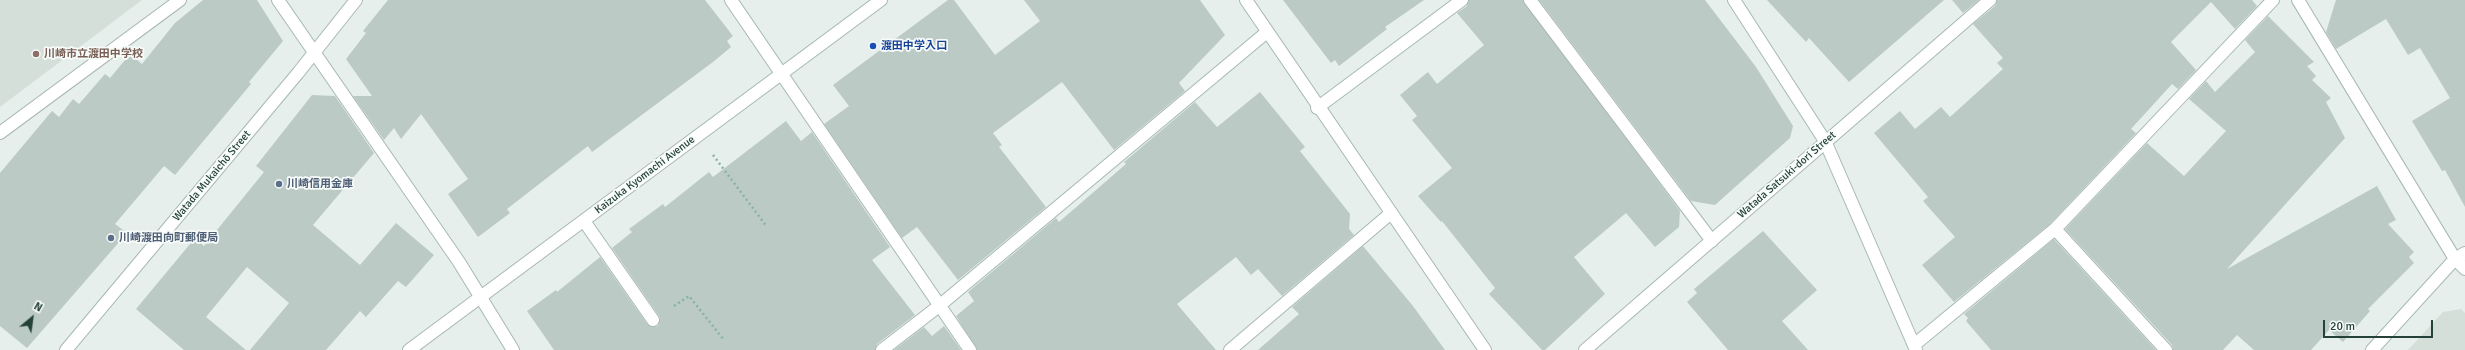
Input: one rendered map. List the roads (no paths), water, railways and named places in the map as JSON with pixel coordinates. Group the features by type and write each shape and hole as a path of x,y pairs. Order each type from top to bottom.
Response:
{"street":[{"path":"0,133 180,0"},
{"path":"278,0 316,52 482,297 513,350"},
{"name":"Watada Mukaichō Street","path":"66,350 316,52 356,0"},
{"path":"731,0 780,75 970,350"},
{"name":"Kaizuka Kyomachi Avenue","path":"409,350 881,0"},
{"path":"1246,0 1317,108 1485,350"},
{"path":"1530,0 1712,241"},
{"path":"1734,0 1825,141 1915,348 2055,228 2273,0"},
{"name":"Watada Satsuki-dori Street","path":"1586,350 1825,141 1990,0"},
{"path":"2299,0 2460,256 2465,269"},
{"path":"1317,108 1455,2"},
{"path":"882,350 939,306 1267,32"},
{"path":"1230,350 1391,213"},
{"path":"584,221 653,320"},
{"path":"2055,228 2166,350"},
{"path":"2372,350 2460,256"}],"place":[{"name":"渡田中学入口","path":"873,46"},
{"name":"川崎市立渡田中学校","path":"36,54"},
{"name":"川崎信用金庫","path":"279,184"},
{"name":"川崎渡田向町郵便局","path":"111,238"}]}
